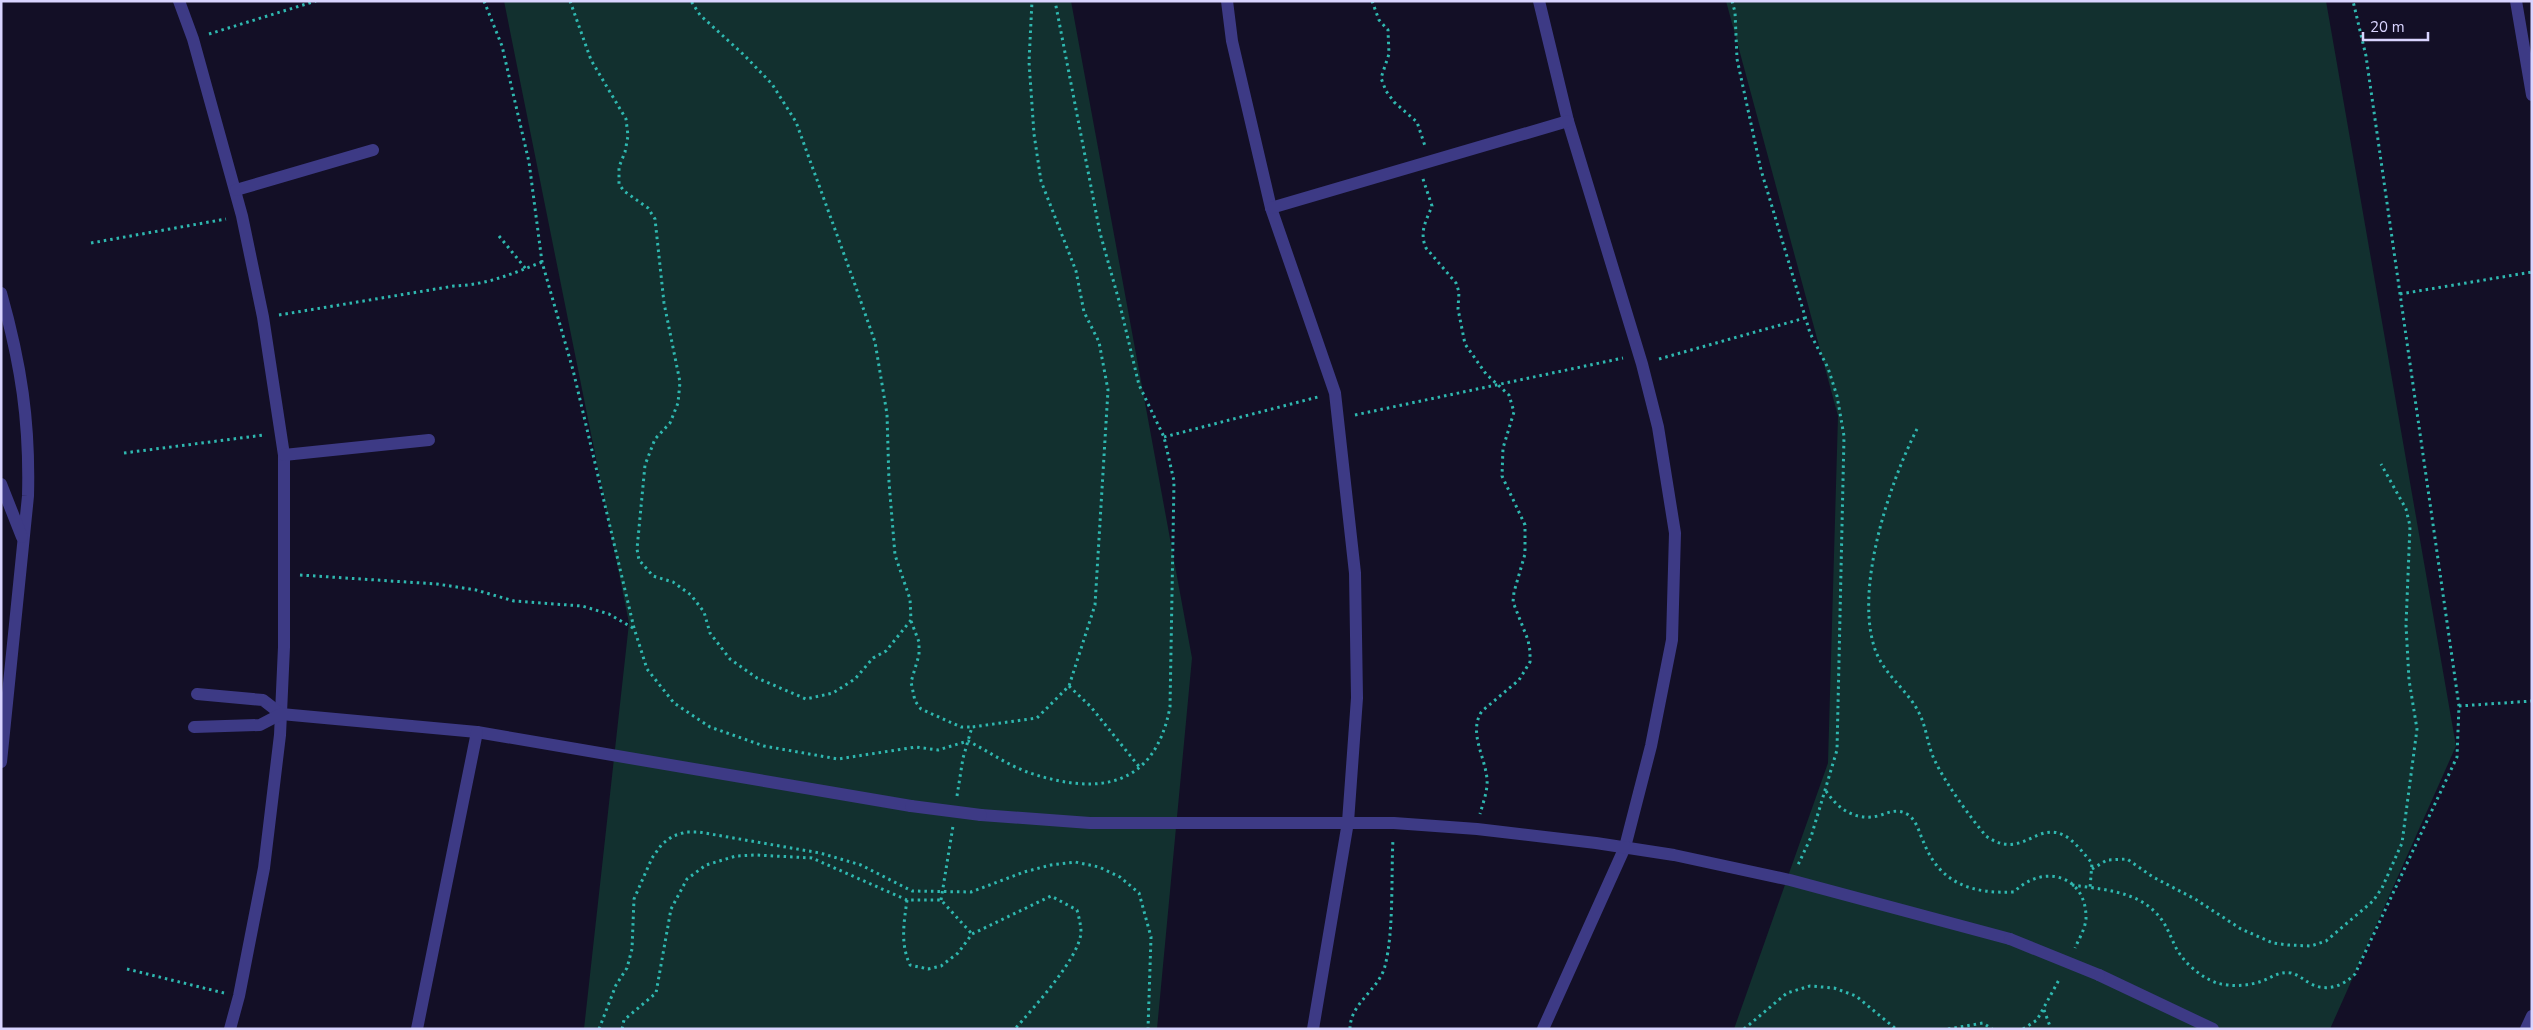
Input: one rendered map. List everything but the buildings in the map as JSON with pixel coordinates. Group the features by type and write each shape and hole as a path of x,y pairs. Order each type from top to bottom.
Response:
{"street":[{"path":"178,1 193,39 236,190 263,317 284,455 282,714 264,868 239,996 230,1029"},
{"path":"1227,1 1232,40 1271,208 1336,393 1355,573 1357,698 1348,822 1313,1029"},
{"path":"1539,1 1568,121 1641,359 1658,427 1675,533 1672,640 1651,746 1625,847 1543,1029"},
{"path":"2516,1 2532,95"},
{"path":"1271,208 1568,121"},
{"path":"236,190 374,150"},
{"path":"1,293 20,368 26,410 29,462 1,762"},
{"path":"284,455 429,440"},
{"path":"1,484 23,539"},
{"path":"197,694 263,700 282,714 477,732 911,806 981,816 1090,823 1394,823 1477,829 1625,847 1790,880 2010,939 2099,975 2213,1029"},
{"path":"194,727 260,725 282,714"},
{"path":"417,1029 477,732"},
{"path":"2526,1029 2532,1016"}],"path":[{"path":"193,39 316,1"},
{"path":"484,1 502,46 529,162 542,262 573,370 634,628 647,669 674,703 710,727 764,746 838,759 916,747 938,750 968,741 1029,773 1076,783 1097,785 1118,781 1141,768 1154,754 1166,732 1170,707 1174,481 1164,437 1139,385 1119,301 1100,233 1055,1"},
{"path":"570,1 591,60 626,119 628,136 626,152 619,167 619,184 624,191 648,208 654,219 664,303 680,382 678,403 670,423 655,439 645,465 637,550 640,560 653,576 673,582 691,594 704,612 710,633 730,659 757,678 806,700 833,693 855,679 873,658 886,651 911,620"},
{"path":"691,1 700,15 744,55 772,84 796,122 875,342 887,414 889,482 895,555 910,600 911,620 919,642 919,655 911,682 915,701 921,709 961,727 1037,718 1069,686 1095,605 1108,390 1099,342 1084,312 1076,271 1041,181 1034,134 1029,62 1032,1"},
{"path":"1372,1 1379,20 1388,30 1389,54 1382,78 1386,91 1394,102 1417,122 1432,206 1423,226 1423,241 1426,248 1456,283 1459,292 1458,309 1465,344 1496,385 1509,396 1514,412 1503,448 1502,476 1525,525 1525,554 1513,602 1530,651 1526,672 1482,711 1478,717 1476,733 1488,781 1477,829"},
{"path":"1732,1 1735,12 1737,59 1746,108 1761,170 1810,333 1828,368 1837,396 1844,436 1837,750 1811,837 1790,880"},
{"path":"2072,885 2136,898 2154,910 2168,927 2176,948 2197,973 2218,983 2240,986 2263,981 2281,973 2301,977 2319,987 2329,988 2348,982 2355,974 2457,757 2459,706 2366,56 2353,1"},
{"path":"91,243 242,216"},
{"path":"499,236 526,268"},
{"path":"263,317 454,286 474,286 493,282 542,262"},
{"path":"2400,294 2532,272"},
{"path":"1339,418 1496,385 1641,359 1805,318"},
{"path":"1164,437 1336,393"},
{"path":"1917,429 1897,472 1877,540 1870,592 1870,631 1877,655 1918,711 1934,760 1986,836 1994,842 2010,846 2026,842 2040,834 2058,833 2074,843 2092,863 2090,888"},
{"path":"124,453 282,433"},
{"path":"2092,869 2107,860 2127,859 2153,877 2195,899 2241,929 2257,937 2288,945 2311,946 2326,942 2373,901 2382,888 2402,843 2417,729 2409,680 2406,633 2410,526 2406,509 2381,464"},
{"path":"284,574 436,584 476,590 514,602 582,606 609,614 634,628"},
{"path":"1069,686 1091,707 1141,768"},
{"path":"2459,706 2532,701"},
{"path":"963,758 972,727"},
{"path":"1826,791 1842,810 1854,815 1866,817 1893,811 1908,814 1918,826 1929,856 1945,874 1966,888 1989,894 2014,892 2023,883 2035,877 2048,875 2061,878 2072,885 2081,895 2086,915 2082,934 2073,951"},
{"path":"1350,1029 1354,1012 1376,986 1385,968 1388,948 1394,823"},
{"path":"599,1029 616,985 627,968 632,949 634,899 652,858 662,844 673,836 686,832 699,832 820,853 861,865 912,891 971,892 1024,872 1051,865 1075,862 1099,867 1120,877 1139,894 1152,937 1148,1029"},
{"path":"622,1029 624,1020 656,993 671,909 687,879 706,865 736,856 756,855 812,858 908,900 941,900 972,934"},
{"path":"941,900 943,892"},
{"path":"908,900 903,922 903,951 910,965 928,969 941,966 958,953 972,934 1051,896 1078,910 1081,934 1077,945 1048,989 1015,1029"},
{"path":"128,969 239,996"},
{"path":"2023,1029 2037,1020 2060,976"},
{"path":"1744,1029 1787,993 1810,986 1834,988 1856,996 1896,1029"},
{"path":"2043,1010 2051,1028 2047,1029"},
{"path":"1948,1029 1983,1023 1992,1029"}],"green space":[{"path":"504,1 1071,1 1192,658 1157,1029 584,1029 629,623"},
{"path":"1726,1 2326,1 2456,746 2330,1029 1734,1029 1828,763 1838,416"}]}
